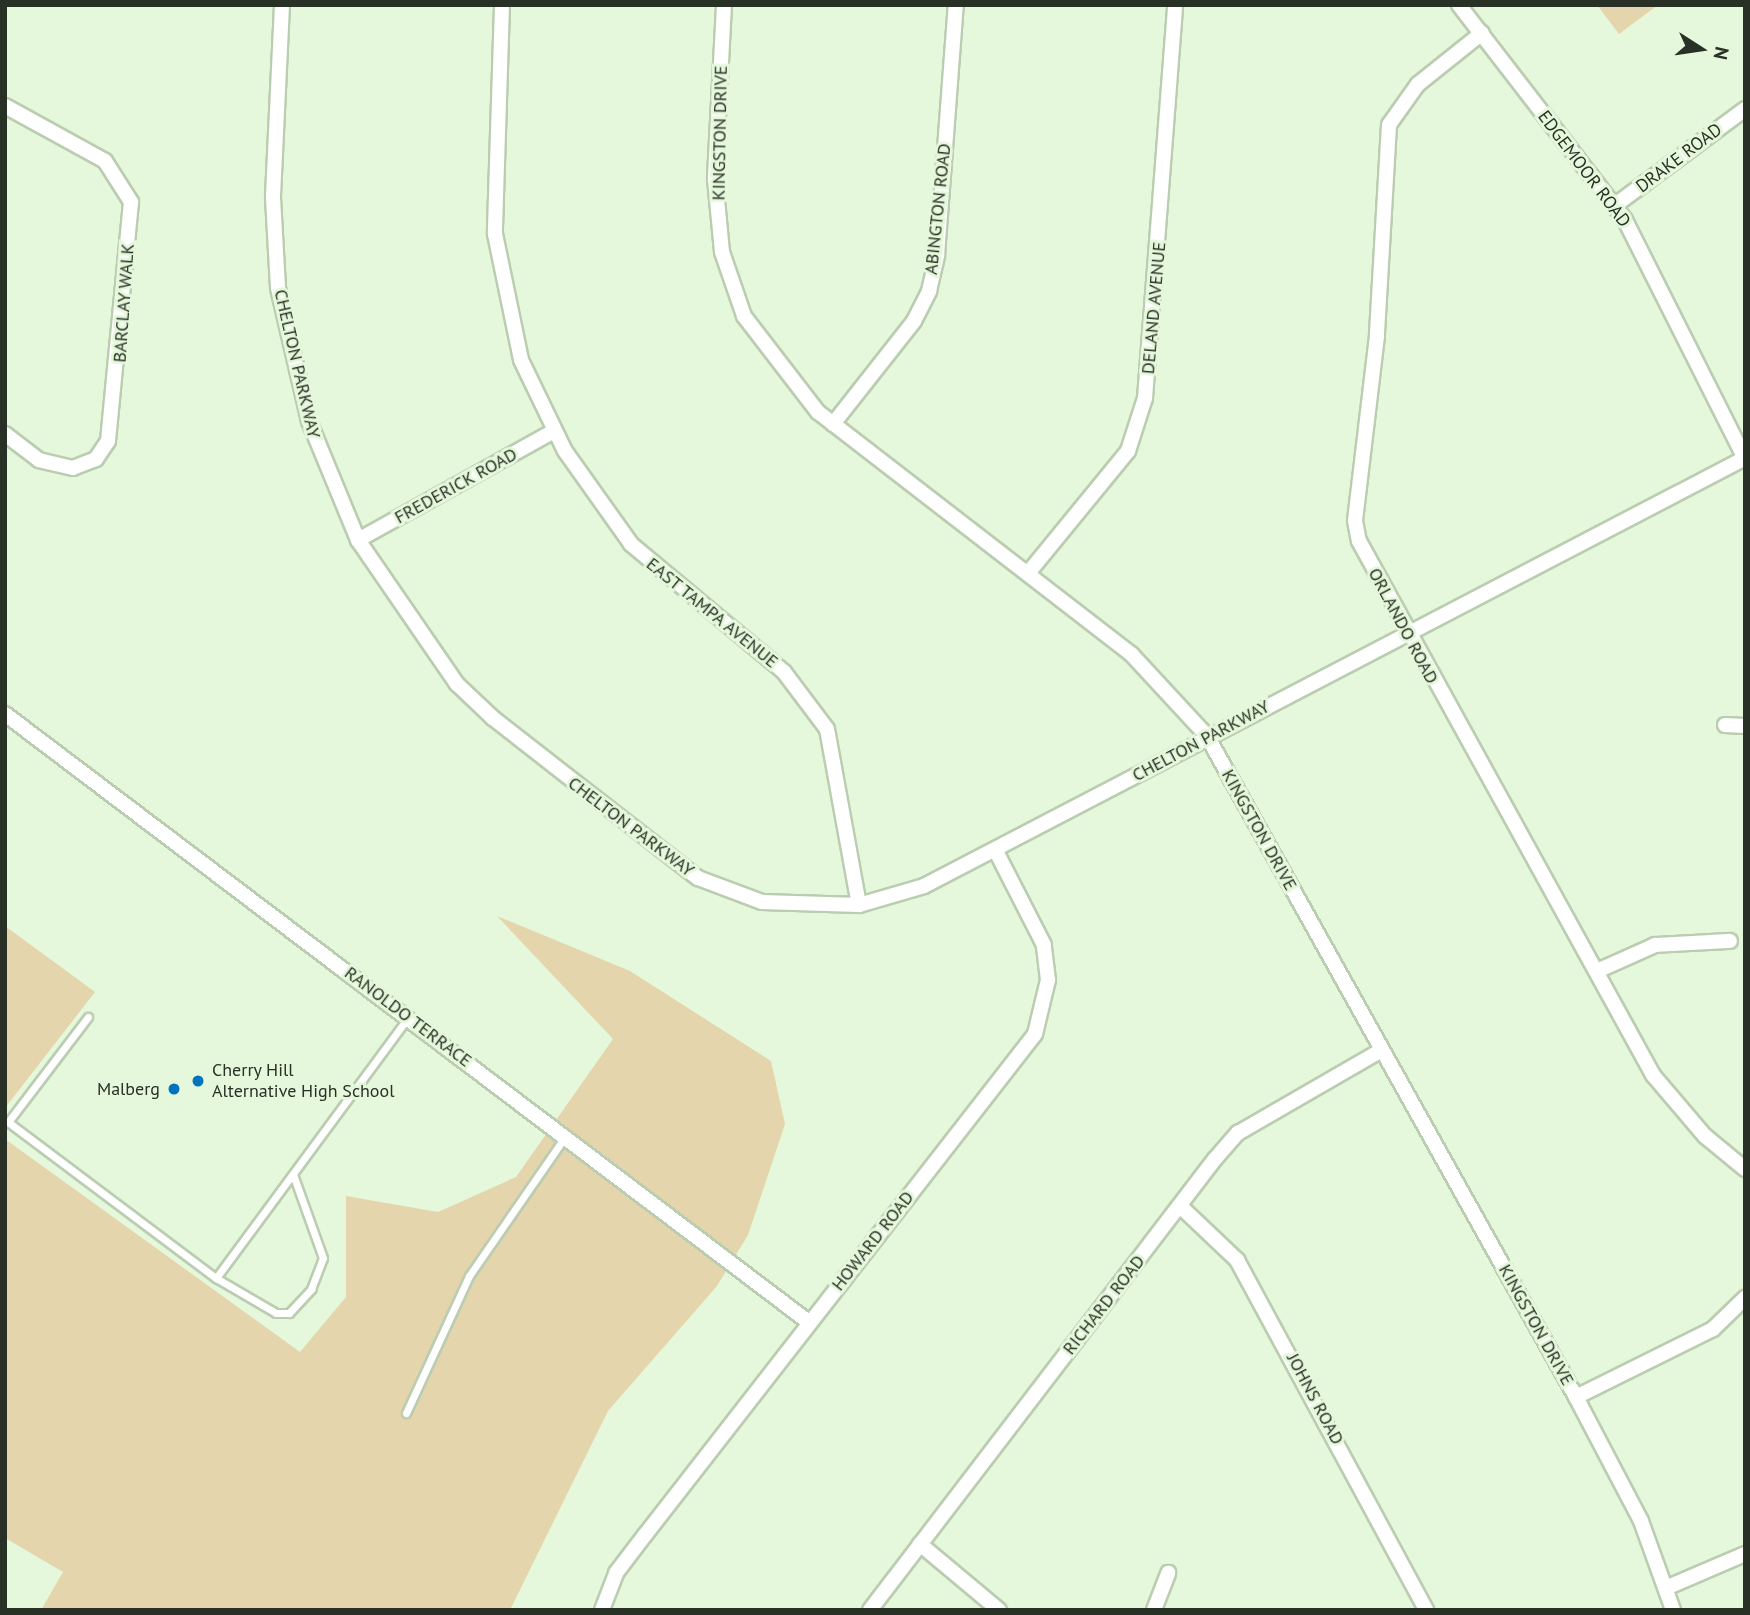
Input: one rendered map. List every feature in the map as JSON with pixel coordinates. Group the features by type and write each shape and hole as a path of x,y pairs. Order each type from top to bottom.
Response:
{"street":[{"name":"CHELTON PARKWAY","path":"282,5 273,198 278,288 319,454 358,540 457,684 666,856 698,878 762,902 859,905 913,890 996,851 1207,736 1745,458"},
{"name":"EAST TAMPA AVENUE","path":"502,5 495,234 521,360 554,432 590,491 646,560 805,695 837,758 859,905"},
{"name":"KINGSTON DRIVE","path":"724,5 715,179 729,282 764,349 833,424 1029,572 1159,679 1207,736 1576,1397 1668,1587 1673,1610"},
{"name":"ABINGTON ROAD","path":"833,424 914,321 929,291 937,255 956,5"},
{"name":"DELAND AVENUE","path":"1029,572 1128,451 1145,398 1160,267 1175,5"},
{"name":"EDGEMOOR ROAD","path":"1459,5 1614,206 1745,458"},
{"name":"ORLANDO ROAD","path":"1482,33 1400,104 1385,145 1377,336 1355,520 1406,635 1661,1086 1705,1136 1745,1169"},
{"name":"BARCLAY WALK","path":"5,106 105,161 131,202 108,440 96,458 73,468 39,460 5,434"},
{"name":"DRAKE ROAD","path":"1614,206 1745,109"},
{"name":"FREDERICK ROAD","path":"358,540 554,432"},
{"name":"RANOLDO TERRACE","path":"5,714 810,1323"},
{"path":"1725,725 1745,726"},
{"name":"HOWARD ROAD","path":"602,1610 616,1573 1035,1034 1048,980 1044,945 996,851"},
{"path":"1598,971 1655,945 1730,941"},
{"name":"RICHARD ROAD","path":"870,1610 1238,1133 1382,1051"},
{"name":"JOHNS ROAD","path":"1180,1206 1237,1260 1426,1610"},
{"path":"1576,1397 1713,1329 1745,1298"},
{"path":"920,1544 999,1610"},
{"path":"1668,1587 1745,1554"},
{"path":"1154,1610 1168,1573"}],"lane":[{"path":"88,1017 8,1122 216,1278 276,1313 289,1313 312,1289 323,1258 293,1174"},
{"path":"216,1278 408,1017"},
{"path":"406,1413 469,1276 566,1136"}],"shaded area":[{"path":"1597,5 1658,5 1619,34"},
{"path":"497,916 630,971 771,1061 785,1124 748,1235 717,1286 608,1411 510,1610 41,1610 63,1572 5,1538 5,1139 300,1352 346,1297 346,1196 438,1212 516,1177 613,1039"},
{"path":"5,926 95,992 5,1108"}],"place":[{"name":"Cherry Hill Alternative High School","path":"198,1081"},
{"name":"Malberg","path":"174,1089"}]}
